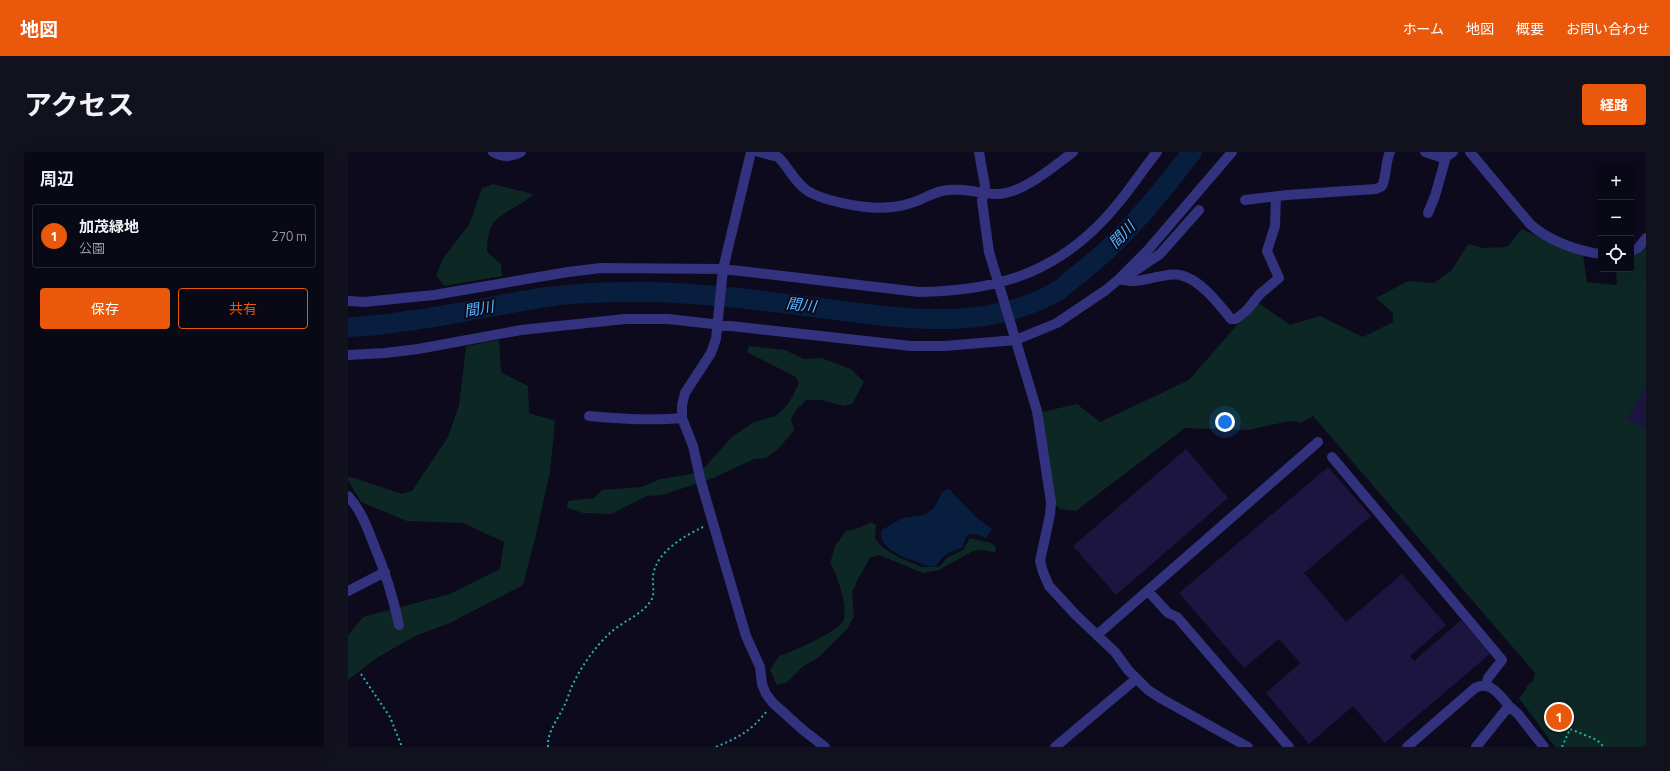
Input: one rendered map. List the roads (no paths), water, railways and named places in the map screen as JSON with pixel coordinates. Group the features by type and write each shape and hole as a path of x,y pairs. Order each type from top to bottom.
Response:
{"street":[{"path":"493,152 504,157 513,156 521,152"},
{"path":"750,152 723,271 716,339 711,353 685,393 682,405 682,418 693,446 701,482 714,522 746,636 760,667 762,684 766,694 773,703 803,730 825,747"},
{"path":"759,152 778,157 804,189 815,196 867,208 897,206 911,203 942,191 960,189 996,195 1010,193 1032,182 1073,152"},
{"path":"978,152 985,186 982,201 988,252 1000,285 1037,411 1051,502 1050,515 1040,560 1049,586 1075,614 1115,652 1136,679 1162,699 1248,747"},
{"path":"348,301 364,302 434,295 560,273 601,268 723,271 919,292 966,290 1000,285 1026,275 1070,250 1088,235 1119,202 1157,152"},
{"path":"1122,280 1232,152"},
{"path":"1245,200 1376,189 1382,186 1385,180 1386,160 1390,152"},
{"path":"1425,152 1440,157 1450,155"},
{"path":"1470,152 1530,224 1539,232 1571,247 1598,253"},
{"path":"1428,213 1450,155"},
{"path":"1122,280 1132,282 1171,274 1180,275 1192,280 1215,300 1231,318 1236,319 1247,310 1260,294 1279,278 1269,257 1268,251 1275,226 1276,197"},
{"path":"348,355 405,351 521,330 625,319 668,319 718,322 911,346 945,346 1015,338 1057,323 1160,254 1199,210"},
{"path":"1634,250 1638,248 1646,238"},
{"path":"589,416 620,419 663,420 682,418"},
{"path":"1097,635 1318,442"},
{"path":"1332,457 1502,660 1488,678 1486,685"},
{"path":"348,496 358,506 385,572 399,625"},
{"path":"348,591 385,572"},
{"path":"1148,591 1168,613 1177,616 1289,747"},
{"path":"1056,747 1136,679"},
{"path":"1407,747 1480,685 1486,685 1492,688 1501,696 1518,714 1544,747"},
{"path":"1476,747 1509,706"}],"water":[{"path":"949,489 976,517 992,529 986,538 975,534 967,535 962,548 947,554 936,566 931,567 898,554 884,544 881,537 882,530 902,518 924,515 934,508 943,491"}],"waterway":[{"name":"間川","path":"348,327 425,319 547,297 610,292 710,295 906,318 970,318 1000,313 1030,304 1059,290 1096,260 1140,216 1192,152"}],"place":[{"name":"加茂緑地","path":"1559,717"}]}
